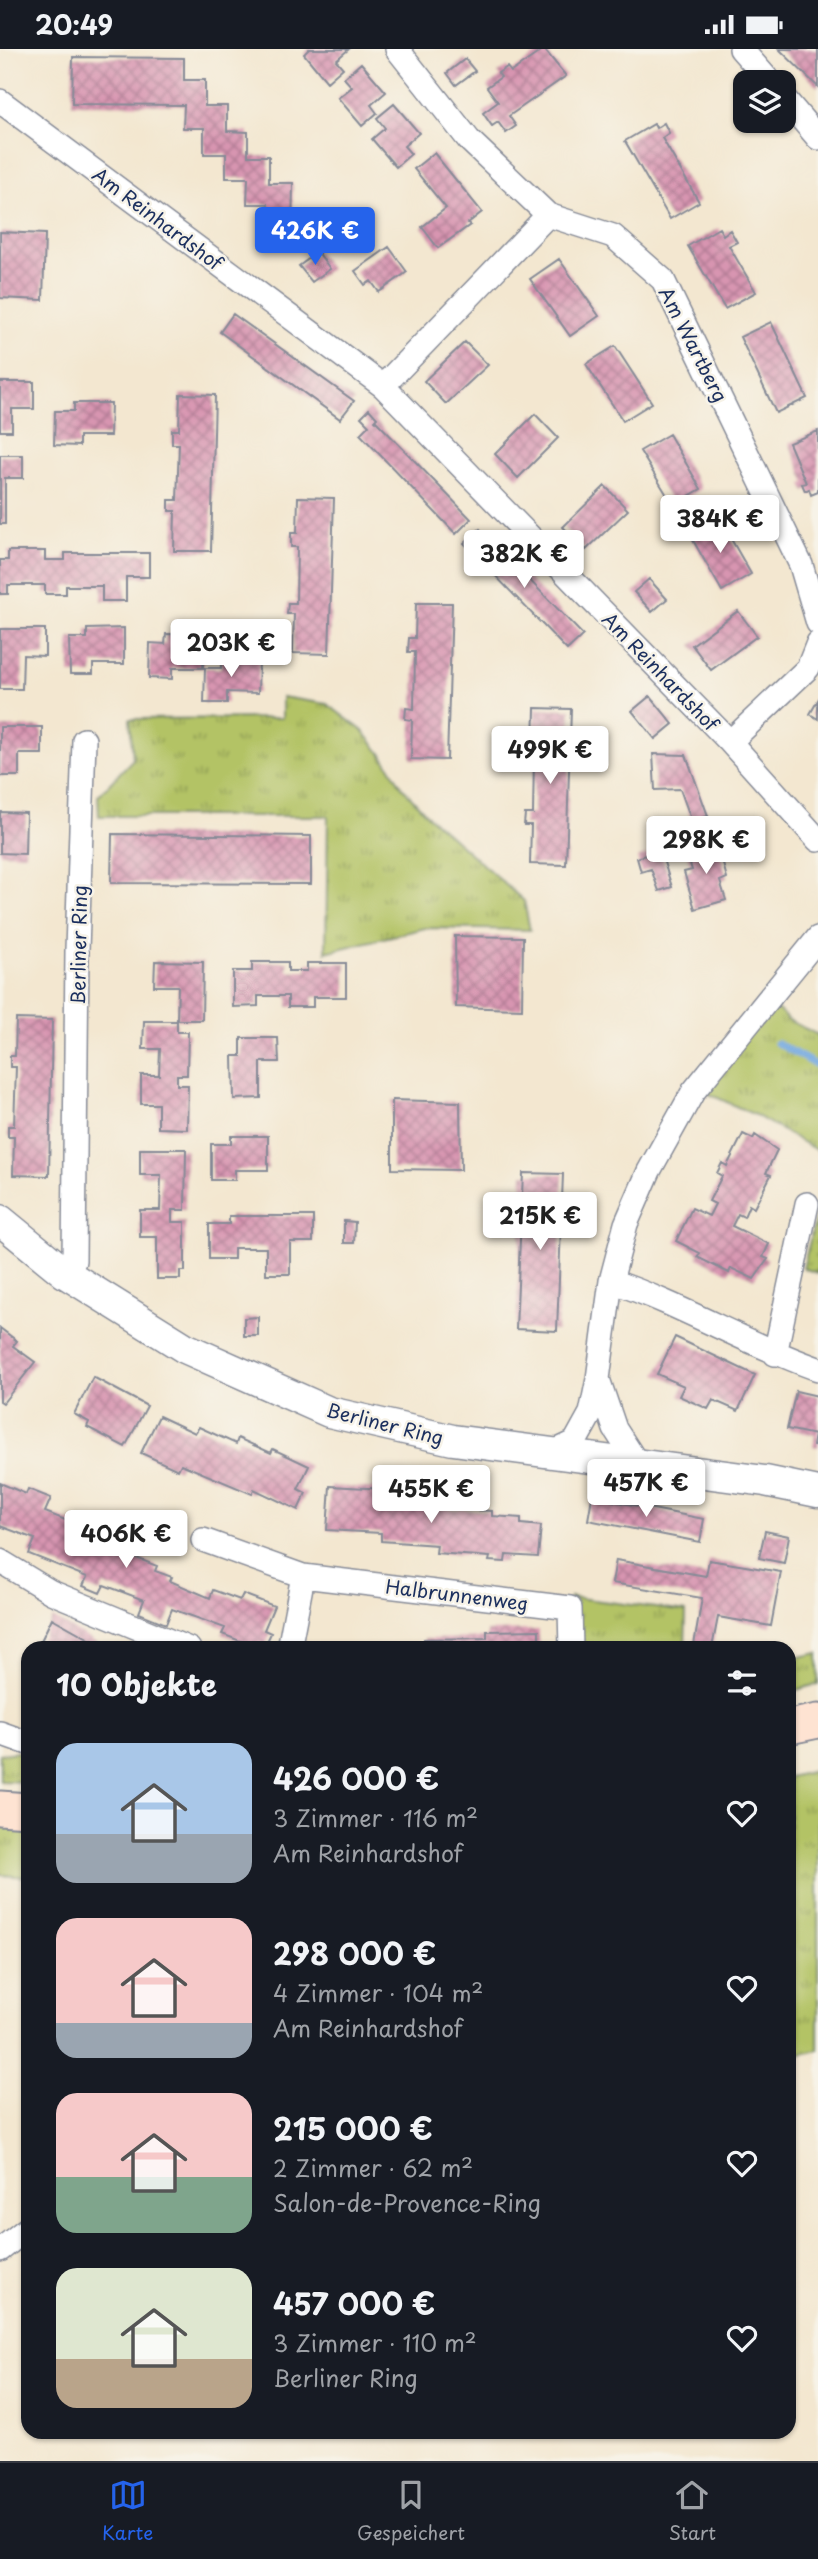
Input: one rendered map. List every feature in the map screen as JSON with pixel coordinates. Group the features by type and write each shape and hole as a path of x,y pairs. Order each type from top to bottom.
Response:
{"main road":[{"path":"796,1726 818,1721"},
{"path":"0,1808 21,1810"}],"street":[{"name":"Am Wartberg","path":"397,49 469,140 548,215 614,236 663,280 801,565 818,623"},
{"path":"741,49 759,70"},
{"name":"Am Reinhardshof","path":"0,101 383,386 730,741 818,840"},
{"path":"796,112 818,138"},
{"path":"383,386 548,215"},
{"path":"730,741 808,668 818,643"},
{"name":"Berliner Ring","path":"65,1273 74,1261 76,950 84,740"},
{"path":"552,1453 575,1442 591,1413 611,1282 626,1224 644,1182 693,1092 818,938"},
{"path":"775,1354 807,1204"},
{"name":"Berliner Ring","path":"0,1220 65,1273 185,1348 330,1412 453,1440 765,1481 818,1492"},
{"path":"611,1282 659,1297 775,1354 818,1369"},
{"path":"598,1379 615,1429 637,1463"},
{"name":"Halbrunnenweg","path":"203,1540 303,1576 570,1608 571,1641"},
{"path":"0,1560 51,1592 170,1641"},
{"path":"291,1641 303,1576"},
{"path":"0,1733 21,1740"},
{"path":"0,2250 21,2234"}],"green space":[{"path":"282,697 327,704 363,731 383,756 402,787 429,817 524,901 530,930 425,928 326,952 328,816 99,816 98,796 133,759 130,719 282,718"},
{"path":"768,1000 788,1020 818,1035 818,1151 755,1115 696,1088"},
{"path":"818,1212 818,1273 803,1268"},
{"path":"570,1597 686,1612 685,1641 571,1641"},
{"path":"818,1653 818,1684 796,1690 796,1658"},
{"path":"21,1752 21,1782 0,1781 0,1754"},
{"path":"818,1770 818,2050 796,2056 796,1775"},
{"path":"0,1808 21,1810 21,1876 0,1875"}],"building":[{"path":"309,49 349,49 336,60 343,68 327,82 304,54"},
{"path":"544,49 566,76 509,116 516,126 506,133 498,122 492,126 483,113 498,102 487,87 501,77 498,73 507,67 511,72"},
{"path":"779,49 818,49 818,87"},
{"path":"73,57 184,58 184,80 205,80 205,106 227,106 227,131 248,132 248,156 269,156 269,183 293,183 292,231 268,230 268,204 247,204 248,178 226,178 226,154 204,154 204,128 183,128 184,105 72,104"},
{"path":"465,59 475,71 456,85 447,73"},
{"path":"361,63 386,92 371,105 377,113 362,126 338,98 352,87 344,78"},
{"path":"394,104 419,133 404,146 411,154 396,167 372,139 385,128 377,118"},
{"path":"664,123 669,133 662,138 699,202 670,219 625,141 654,124 656,128"},
{"path":"434,153 482,212 468,223 470,225 438,248 422,227 446,208 414,169"},
{"path":"719,228 723,235 730,230 737,242 729,246 756,292 725,309 688,246"},
{"path":"0,232 45,234 43,300 0,298"},
{"path":"389,247 407,272 379,292 371,281 365,285 355,271"},
{"path":"318,252 330,269 312,282 299,266"},
{"path":"559,259 599,316 570,336 530,279"},
{"path":"233,314 354,401 340,419 220,332"},
{"path":"771,322 807,398 776,413 740,337"},
{"path":"465,342 488,365 446,404 424,381"},
{"path":"615,346 652,403 623,421 586,364"},
{"path":"0,382 34,382 34,409 12,409 12,431 0,431"},
{"path":"180,394 215,395 211,551 174,551 175,511 169,511 169,500 177,500 179,444 172,444 172,430 179,430"},
{"path":"74,403 111,403 110,436 79,436 79,446 54,445 55,411 74,411"},
{"path":"369,409 377,418 375,420 471,519 456,534 360,434 369,425 361,417"},
{"path":"535,414 558,438 518,478 495,454"},
{"path":"818,431 818,492 811,495 809,489 805,491 802,484 806,483 789,443"},
{"path":"669,434 701,489 673,505 640,451"},
{"path":"0,455 23,455 23,478 5,478 5,524 0,524"},
{"path":"605,486 628,510 586,550 563,527"},
{"path":"298,497 334,498 329,654 293,653 294,614 287,614 288,603 296,603 297,547 291,547 291,533 297,533"},
{"path":"719,518 751,574 722,591 690,535"},
{"path":"480,529 583,635 567,650 464,543"},
{"path":"8,551 45,551 45,560 65,560 65,553 149,553 149,577 126,577 126,601 102,601 102,586 66,586 66,594 45,594 45,585 8,585 8,594 0,594 0,560 8,560"},
{"path":"649,579 667,599 652,612 634,592"},
{"path":"416,603 452,603 447,760 411,759 412,720 405,719 406,708 414,709 415,652 408,652 409,638 415,638"},
{"path":"738,611 757,636 711,670 692,645"},
{"path":"124,628 124,664 93,664 93,674 70,674 69,638 87,638 87,629"},
{"path":"0,629 45,629 45,656 23,655 22,689 0,689"},
{"path":"166,634 204,635 203,668 172,668 172,679 149,678 150,643 165,644"},
{"path":"221,658 259,659 258,693 227,692 227,703 204,703 205,668 221,668"},
{"path":"650,696 673,724 655,739 632,711"},
{"path":"818,700 818,719 810,714"},
{"path":"535,708 571,709 566,865 530,864 531,825 524,825 525,814 533,814 534,758 527,757 528,744 534,744"},
{"path":"0,727 42,727 42,754 19,754 19,776 0,776"},
{"path":"653,754 686,755 708,816 692,822 680,789 655,790"},
{"path":"0,812 26,813 25,854 0,853"},
{"path":"112,834 311,836 311,884 111,883"},
{"path":"717,843 727,878 720,881 726,900 695,909 684,872 692,870 686,852"},
{"path":"660,850 672,887 659,891 651,869 641,872 637,858"},
{"path":"455,936 523,937 522,1009 456,1007"},
{"path":"155,961 203,962 202,1020 177,1020 178,986 154,986"},
{"path":"252,962 288,962 288,971 307,971 307,963 346,963 346,997 313,997 313,1007 288,1007 288,996 258,996 258,1006 233,1007 233,971 252,971"},
{"path":"16,1019 52,1020 49,1176 13,1175 14,1137 8,1137 8,1126 14,1126 16,1067 10,1067 10,1056 15,1056"},
{"path":"144,1021 177,1021 177,1032 188,1032 187,1075 177,1075 177,1085 188,1085 187,1129 158,1128 158,1104 141,1104 141,1075 159,1075 160,1049 143,1049"},
{"path":"241,1038 278,1038 279,1062 261,1062 261,1098 234,1099 233,1056 241,1056"},
{"path":"392,1100 460,1102 461,1170 392,1169"},
{"path":"743,1134 753,1139 755,1135 777,1150 766,1173 771,1175 754,1208 749,1205 744,1217 738,1214 732,1226 769,1244 763,1257 768,1259 754,1279 731,1268 729,1273 697,1257 700,1253 676,1241 692,1208 709,1216 715,1204 709,1201 722,1176 717,1173 722,1163 727,1166"},
{"path":"231,1136 268,1136 268,1170 235,1170 235,1180 211,1180 211,1144 231,1144"},
{"path":"140,1149 186,1149 185,1210 172,1210 172,1222 185,1222 185,1271 180,1271 180,1279 157,1279 157,1237 140,1237 140,1210 160,1210 161,1175 140,1175"},
{"path":"523,1173 563,1174 557,1331 516,1329"},
{"path":"229,1216 313,1216 313,1242 290,1242 290,1274 266,1274 266,1248 234,1248 234,1259 209,1259 209,1224 229,1224"},
{"path":"344,1221 355,1222 354,1243 344,1243"},
{"path":"258,1317 258,1336 244,1336 244,1318"},
{"path":"0,1328 17,1341 13,1346 35,1362 3,1403 0,1401"},
{"path":"675,1337 755,1375 738,1411 713,1400 708,1409 679,1396 684,1386 657,1374"},
{"path":"93,1377 147,1406 125,1447 87,1427 89,1422 74,1414"},
{"path":"796,1391 818,1396 818,1447 813,1446 815,1435 787,1429"},
{"path":"159,1416 195,1433 199,1427 236,1444 238,1438 271,1453 273,1449 309,1466 298,1489 306,1493 298,1510 254,1489 252,1494 181,1464 178,1470 141,1453"},
{"path":"0,1483 26,1494 28,1489 51,1498 45,1512 103,1535 100,1544 157,1566 155,1571 172,1577 170,1581 210,1598 213,1590 240,1600 243,1594 274,1606 264,1630 271,1633 267,1641 240,1641 222,1634 225,1628 172,1609 166,1624 139,1613 144,1600 104,1585 100,1593 83,1586 87,1577 29,1554 35,1539 0,1526"},
{"path":"330,1486 384,1489 384,1498 440,1502 440,1508 492,1511 492,1516 521,1518 521,1524 541,1526 538,1557 506,1555 505,1562 489,1561 490,1557 436,1553 437,1545 381,1541 381,1533 327,1530"},
{"path":"592,1497 704,1519 700,1542 588,1520"},
{"path":"765,1531 789,1536 784,1563 759,1558"},
{"path":"616,1560 706,1576 709,1560 781,1572 771,1626 718,1617 713,1641 695,1641 702,1598 612,1583"},
{"path":"52,1618 93,1641 41,1641"},
{"path":"539,1630 539,1641 424,1641 487,1638 487,1631"}],"waterway":[{"path":"777,1043 818,1066"}]}
